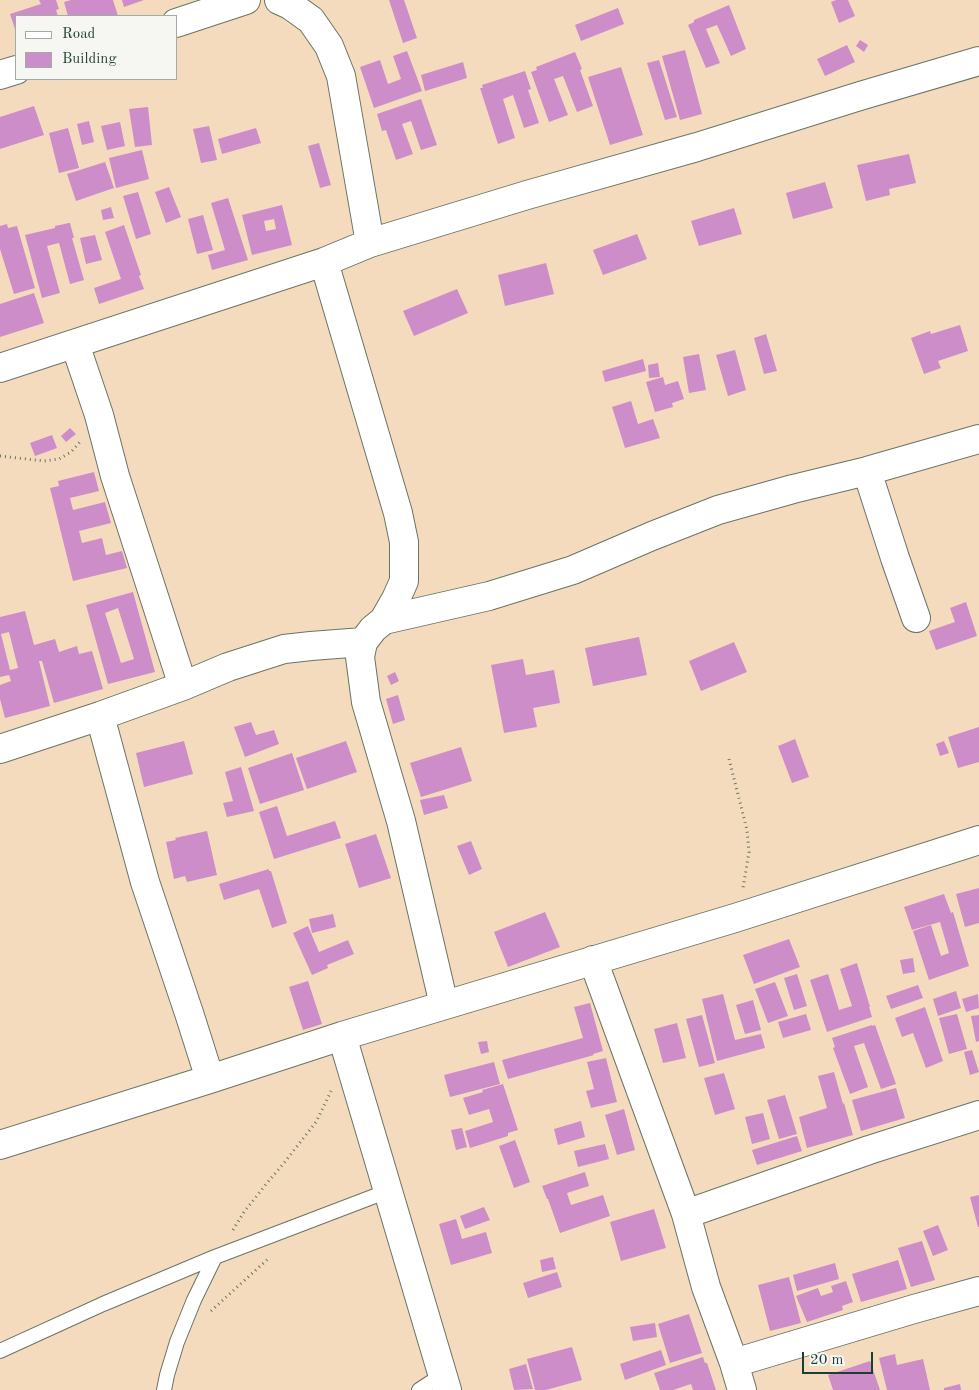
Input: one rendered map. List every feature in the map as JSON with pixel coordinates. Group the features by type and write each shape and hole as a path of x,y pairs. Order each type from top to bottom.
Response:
{"street":[{"path":"178,23 246,0"},
{"path":"278,0 290,5 313,10 341,76 370,244"},
{"path":"0,368 324,262 370,244 527,195 697,147 979,61"},
{"path":"0,75 15,70"},
{"path":"324,262 398,513 404,542 404,582 384,620 373,629 363,642 360,657 366,702 401,821 444,1005"},
{"path":"75,344 98,415 114,476 182,686"},
{"path":"384,620 489,596 573,570 718,510 979,440"},
{"path":"867,471 916,618"},
{"path":"0,749 100,716 228,667 284,650 363,642"},
{"path":"311,646 328,654 340,663 353,678 366,702"},
{"path":"100,716 145,882 210,1079"},
{"path":"0,1145 342,1036 735,918 979,840"},
{"path":"593,960 686,1214 706,1287 742,1390"},
{"path":"342,1036 445,1382"},
{"path":"686,1214 860,1153 979,1115"},
{"path":"734,1363 979,1291"}],"lane":[{"path":"0,1351 103,1304 215,1257 388,1191"},
{"path":"164,1390 177,1342 194,1300 215,1257"},
{"path":"419,1390 445,1382"}],"path":[{"path":"0,456 24,460 44,461 59,459 71,452 85,438 98,415"},
{"path":"729,759 747,830 749,852 746,880 735,918"},
{"path":"215,1257 244,1212 316,1122 332,1089"},
{"path":"210,1311 275,1251"}],"building":[{"path":"39,0 56,0 59,9 56,10 58,15 15,15 15,29 10,14 41,4"},
{"path":"71,0 113,0 118,15 68,15 64,2"},
{"path":"122,0 144,0 124,7"},
{"path":"389,0 404,0 417,38 403,43"},
{"path":"848,0 855,16 839,23 831,2"},
{"path":"729,5 746,49 731,56 717,25 706,29 720,63 706,68 688,25 694,22 694,20"},
{"path":"618,8 624,24 581,41 575,25"},
{"path":"860,40 868,45 864,52 856,46"},
{"path":"847,45 855,62 825,76 817,59"},
{"path":"685,50 702,114 680,120 662,56"},
{"path":"407,51 422,91 374,108 360,67 380,60 388,84 401,79 393,56"},
{"path":"575,52 593,106 577,112 563,76 554,79 568,115 549,122 531,72 537,70 536,67"},
{"path":"659,60 677,117 665,120 647,63"},
{"path":"463,62 467,78 425,91 421,75"},
{"path":"621,67 643,135 610,145 588,77"},
{"path":"525,71 531,89 528,90 539,123 524,128 513,95 503,99 515,138 498,144 480,88 483,88 482,85"},
{"path":"421,99 437,145 421,150 411,121 402,124 413,154 396,160 386,130 382,131 377,114"},
{"path":"34,106 44,135 0,149 0,117"},
{"path":"148,107 152,145 135,147 129,109"},
{"path":"89,121 94,142 82,145 77,124"},
{"path":"120,122 125,146 107,150 101,126"},
{"path":"209,126 217,160 201,163 193,129"},
{"path":"68,128 79,168 59,173 49,133"},
{"path":"256,128 261,143 222,154 218,139"},
{"path":"319,143 331,185 320,188 308,146"},
{"path":"142,150 149,179 116,188 109,158"},
{"path":"909,154 916,183 889,189 890,195 866,201 857,165"},
{"path":"105,162 114,188 76,201 67,174"},
{"path":"825,182 833,208 793,219 786,193"},
{"path":"169,187 181,217 166,223 155,192"},
{"path":"138,192 151,234 136,239 123,196"},
{"path":"228,198 248,260 212,270 208,255 225,250 211,203"},
{"path":"282,205 292,245 252,255 242,215","holes":["274,219 276,229 266,231 264,221"]},
{"path":"111,207 114,218 103,220 101,210"},
{"path":"734,208 742,234 699,246 691,221"},
{"path":"203,215 213,250 197,254 188,219"},
{"path":"70,223 74,238 72,238 84,280 70,284 59,243 47,246 60,293 42,298 25,235"},
{"path":"7,224 8,228 17,226 35,288 14,294 0,249 0,226"},
{"path":"124,225 144,289 99,304 94,288 121,279 105,232"},
{"path":"637,234 647,259 603,275 593,250"},
{"path":"95,235 102,260 86,264 80,238"},
{"path":"546,263 554,294 505,306 498,275"},
{"path":"457,289 468,313 414,336 403,311"},
{"path":"34,293 44,323 0,337 0,304"},
{"path":"960,325 968,351 938,361 941,368 924,374 911,338 930,331 931,334"},
{"path":"766,334 777,371 764,374 754,338"},
{"path":"735,350 746,390 728,396 716,355"},
{"path":"699,354 706,390 689,393 683,357"},
{"path":"643,359 646,371 605,382 602,371"},
{"path":"658,363 660,377 649,378 648,365"},
{"path":"663,377 665,385 678,381 684,399 672,403 673,407 655,412 646,382"},
{"path":"631,401 638,424 653,419 660,438 625,448 612,407"},
{"path":"70,428 76,434 66,442 61,436"},
{"path":"52,435 57,448 35,456 30,443"},
{"path":"94,472 99,491 70,498 73,510 105,502 111,523 79,531 82,543 102,538 106,555 122,551 127,568 73,581 50,488 59,486 58,481"},
{"path":"133,592 155,672 108,684 86,605","holes":["118,608 134,659 121,663 105,613"]},
{"path":"966,602 977,636 936,650 929,631 955,622 950,608"},
{"path":"25,611 34,645 55,639 59,652 77,646 79,654 92,651 103,689 54,703 42,661 39,661 50,706 5,718 0,699 0,685 11,681 9,675 0,677 0,617","holes":["9,632 18,668 10,670 1,634"]},
{"path":"639,637 647,675 593,686 585,648"},
{"path":"734,642 747,672 701,691 689,661"},
{"path":"523,659 526,675 554,670 560,703 533,708 537,727 504,733 491,665"},
{"path":"395,672 399,681 391,685 387,676"},
{"path":"398,695 405,720 393,724 386,699"},
{"path":"251,722 256,735 274,730 279,744 245,757 234,727"},
{"path":"979,727 979,762 958,768 948,737"},
{"path":"795,739 809,777 792,783 778,746"},
{"path":"184,741 193,774 144,787 136,753"},
{"path":"346,741 357,772 307,789 296,758"},
{"path":"944,741 949,753 940,756 936,744"},
{"path":"461,747 472,781 421,797 410,763"},
{"path":"292,753 304,790 260,804 248,768"},
{"path":"241,767 254,811 227,817 223,803 233,801 225,772"},
{"path":"444,795 448,808 424,815 420,800"},
{"path":"277,806 287,836 335,821 341,838 274,859 259,812"},
{"path":"207,831 217,875 187,882 185,876 174,879 166,842 176,840 175,838"},
{"path":"376,834 391,878 359,888 345,844"},
{"path":"471,841 482,869 469,875 457,846"},
{"path":"269,869 287,923 272,928 259,889 224,900 219,884"},
{"path":"979,888 979,923 965,927 956,894"},
{"path":"944,894 951,913 953,912 969,966 929,980 913,931 931,925 941,956 949,953 940,922 912,930 904,907"},
{"path":"545,912 560,947 508,967 494,932"},
{"path":"333,914 336,927 312,933 309,919"},
{"path":"308,926 319,952 348,940 354,954 327,965 328,968 312,975 293,933"},
{"path":"789,939 800,967 754,984 743,955"},
{"path":"913,958 915,972 903,974 900,960"},
{"path":"857,963 872,1017 827,1032 810,980 828,974 839,1010 852,1006 840,969"},
{"path":"797,974 807,1006 794,1010 784,978"},
{"path":"308,981 322,1024 303,1030 289,987"},
{"path":"775,982 788,1016 768,1023 755,989"},
{"path":"918,985 923,998 891,1009 886,996"},
{"path":"956,991 961,1008 938,1016 933,999"},
{"path":"723,994 735,1040 761,1034 765,1048 717,1061 702,999"},
{"path":"978,994 979,1008 966,1012 962,999"},
{"path":"753,1000 761,1030 745,1034 736,1005"},
{"path":"590,1003 603,1051 508,1079 502,1060 583,1038 574,1007"},
{"path":"925,1007 943,1061 926,1068 913,1033 902,1037 895,1018"},
{"path":"806,1014 811,1030 783,1038 778,1022"},
{"path":"957,1014 967,1049 949,1054 939,1018"},
{"path":"702,1015 715,1063 699,1067 686,1019"},
{"path":"979,1015 979,1041 976,1042 971,1016"},
{"path":"677,1023 686,1058 663,1063 654,1029"},
{"path":"875,1025 896,1084 881,1089 864,1043 854,1046 868,1087 850,1094 833,1048 835,1047 832,1038"},
{"path":"487,1041 489,1052 481,1054 478,1042"},
{"path":"972,1050 979,1072 970,1075 964,1052"},
{"path":"606,1058 617,1102 591,1108 586,1091 594,1089 587,1062"},
{"path":"494,1062 500,1084 450,1097 444,1075"},
{"path":"834,1072 853,1135 807,1148 799,1117 827,1108 818,1076"},
{"path":"724,1073 735,1109 715,1115 704,1078"},
{"path":"503,1084 518,1130 508,1133 508,1136 470,1148 465,1131 493,1122 489,1109 469,1115 463,1098"},
{"path":"896,1088 905,1118 861,1131 852,1100"},
{"path":"785,1095 797,1134 779,1139 767,1100"},
{"path":"624,1109 635,1150 617,1155 605,1115"},
{"path":"763,1113 770,1139 752,1144 745,1117"},
{"path":"581,1121 585,1137 558,1145 554,1129"},
{"path":"462,1128 467,1147 456,1150 451,1130"},
{"path":"797,1136 802,1151 757,1165 752,1150"},
{"path":"515,1140 530,1182 514,1188 499,1146"},
{"path":"605,1144 609,1159 578,1167 574,1151"},
{"path":"585,1172 589,1186 567,1193 571,1205 603,1195 610,1216 560,1233 542,1186"},
{"path":"979,1195 979,1227 978,1227 970,1197"},
{"path":"484,1207 490,1220 465,1229 460,1216"},
{"path":"654,1209 666,1248 621,1261 610,1222"},
{"path":"456,1219 462,1239 486,1232 492,1253 451,1265 439,1224"},
{"path":"938,1225 948,1250 933,1256 923,1231"},
{"path":"922,1241 935,1280 911,1287 898,1248"},
{"path":"553,1257 556,1269 542,1272 540,1260"},
{"path":"898,1260 907,1289 861,1302 852,1274"},
{"path":"835,1263 839,1279 797,1291 793,1275"},
{"path":"557,1272 562,1287 528,1298 523,1283"},
{"path":"789,1277 801,1323 770,1331 758,1285"},
{"path":"846,1281 853,1302 842,1306 843,1310 807,1322 796,1296 818,1288 821,1296 833,1292 831,1286"},
{"path":"689,1314 702,1353 670,1363 658,1324"},
{"path":"655,1323 657,1337 633,1341 630,1327"},
{"path":"572,1347 582,1380 546,1390 535,1390 527,1359"},
{"path":"661,1350 666,1365 625,1380 620,1364"},
{"path":"895,1354 897,1365 923,1359 930,1390 887,1390 879,1358"},
{"path":"703,1357 705,1363 707,1363 716,1390 693,1390 691,1384 673,1390 660,1390 654,1373"},
{"path":"870,1361 880,1390 833,1390 828,1375"},
{"path":"526,1364 533,1389 514,1390 509,1369"},
{"path":"960,1384 961,1390 944,1390 944,1388"}]}
